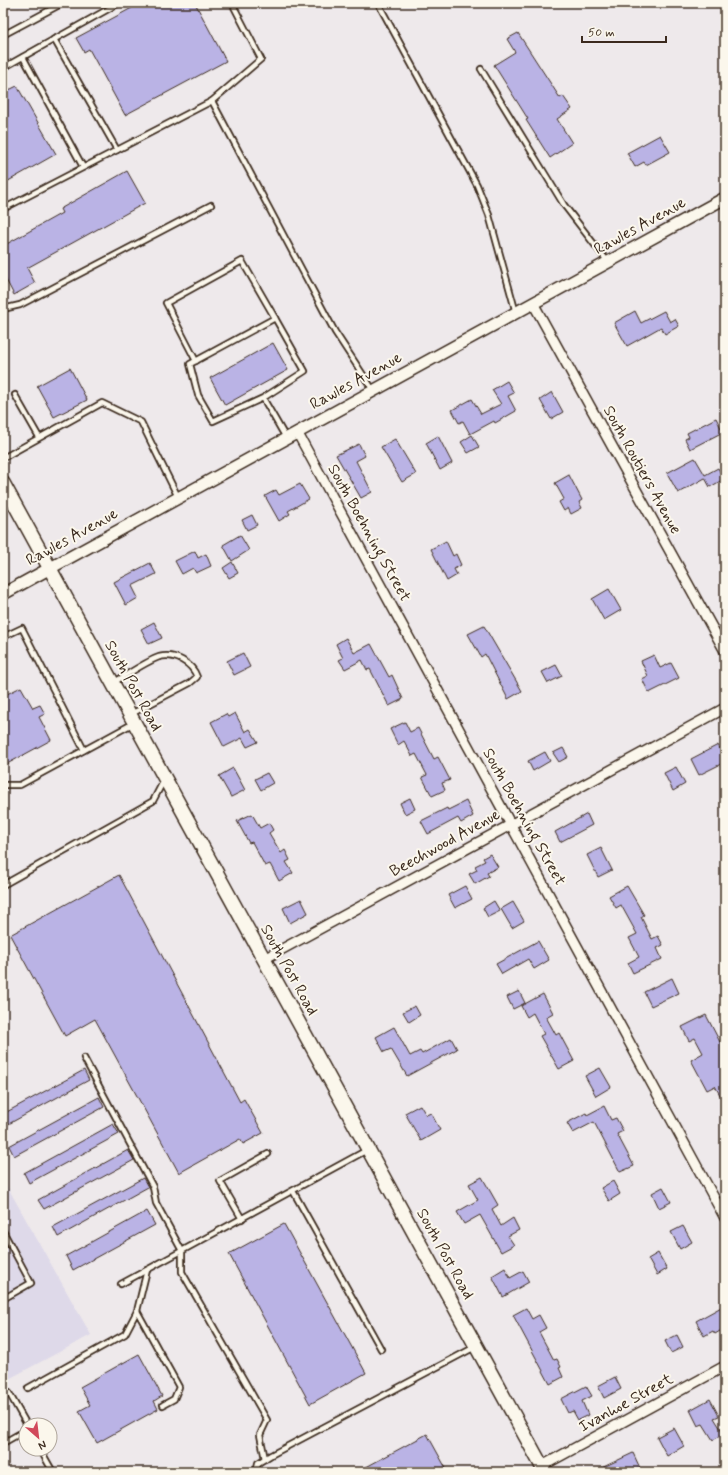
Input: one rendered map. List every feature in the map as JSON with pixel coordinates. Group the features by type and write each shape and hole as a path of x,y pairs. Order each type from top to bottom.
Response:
{"main road":[{"name":"South Post Road","path":"3,484 544,1469"}],"street":[{"name":"Rawles Avenue","path":"3,594 725,198"},
{"name":"South Routiers Avenue","path":"533,303 725,651"},
{"name":"South Boehning Street","path":"297,432 725,1218"},
{"name":"Beechwood Avenue","path":"264,959 725,708"},
{"name":"Ivanhoe Street","path":"544,1469 725,1366"}],"lane":[{"path":"3,35 63,3"},
{"path":"3,68 119,3"},
{"path":"3,209 212,101 261,59 232,3"},
{"path":"378,3 477,185 491,222 516,313"},
{"path":"54,39 117,150"},
{"path":"23,57 83,167"},
{"path":"481,69 564,205 608,262"},
{"path":"212,101 335,332 373,390"},
{"path":"3,309 20,305 212,205"},
{"path":"196,361 166,303 242,261 275,318 305,371 264,398 213,421 198,395 190,364 196,361 275,318"},
{"path":"15,395 40,438"},
{"path":"264,398 286,438"},
{"path":"3,458 102,403 141,422 178,497"},
{"path":"3,637 22,628 84,750"},
{"path":"3,785 20,785 84,750 197,678 194,670 177,657 160,657 112,683"},
{"path":"3,885 153,801 165,779"},
{"path":"84,1058 153,1187 156,1203 182,1251 182,1272 267,1420 260,1435 265,1459"},
{"path":"121,1284 368,1150"},
{"path":"242,1219 220,1181 268,1154"},
{"path":"293,1191 380,1349"},
{"path":"3,1231 31,1283 3,1299"},
{"path":"28,1388 125,1334 137,1311 147,1270"},
{"path":"137,1311 179,1387 174,1398 164,1405"},
{"path":"256,1472 258,1464 265,1459 476,1346"},
{"path":"3,1397 9,1393 22,1417"},
{"path":"3,1443 18,1435"},
{"path":"45,1457 53,1472"}],"shaded area":[{"path":"3,1179 91,1335 3,1382"}],"building":[{"path":"141,3 195,3 226,61 125,115 89,49 84,52 76,38"},
{"path":"518,33 560,98 563,96 572,109 557,119 572,143 550,158 526,120 528,119 494,65 515,52 507,39"},
{"path":"17,86 56,154 3,184 3,93"},
{"path":"660,135 670,152 646,165 644,162 635,167 627,153"},
{"path":"127,171 145,203 27,268 35,283 14,295 3,274 3,246 62,213 60,209"},
{"path":"635,311 641,323 664,311 670,322 675,319 679,326 665,334 661,327 627,346 614,323"},
{"path":"273,343 288,370 225,405 210,378"},
{"path":"70,368 87,400 54,417 37,386"},
{"path":"507,381 514,393 508,396 516,411 495,423 494,421 470,434 463,421 459,423 452,410 472,399 481,414 501,404 492,390"},
{"path":"552,392 563,412 551,419 540,400"},
{"path":"716,418 723,432 690,449 685,439 689,437 687,433"},
{"path":"472,435 479,447 468,453 461,442"},
{"path":"438,436 452,463 440,470 426,443"},
{"path":"395,439 416,474 402,482 381,447"},
{"path":"359,444 365,456 356,461 372,492 361,498 336,455"},
{"path":"695,458 705,475 718,468 724,479 710,487 705,478 678,493 667,473"},
{"path":"569,475 582,500 579,502 582,508 571,514 568,508 564,511 559,502 564,499 555,483"},
{"path":"300,484 309,499 288,511 290,514 279,521 265,496 276,490 279,495"},
{"path":"252,515 257,525 247,530 242,520"},
{"path":"240,535 249,550 232,561 223,545"},
{"path":"446,541 453,556 456,554 461,565 454,569 457,575 447,581 431,549"},
{"path":"195,551 198,558 206,554 211,566 196,573 193,568 182,574 175,561"},
{"path":"232,562 238,573 229,578 223,568"},
{"path":"150,563 156,574 132,586 138,598 126,605 114,582"},
{"path":"609,589 621,610 604,620 592,599"},
{"path":"154,622 162,638 149,644 141,629"},
{"path":"484,626 522,691 508,699 485,654 481,657 468,634"},
{"path":"346,638 354,653 371,644 389,677 392,675 403,699 389,706 370,669 367,670 362,660 345,669 339,660 343,658 336,644"},
{"path":"243,653 250,667 234,675 227,661"},
{"path":"654,655 660,668 671,663 679,678 649,693 642,679 648,676 641,661"},
{"path":"556,665 562,676 548,683 542,672"},
{"path":"21,687 33,708 40,705 45,714 39,717 51,740 7,764 3,755 3,696"},
{"path":"235,713 245,732 250,729 258,742 247,747 242,738 224,747 211,722 226,714 228,717"},
{"path":"405,722 410,732 418,728 434,759 438,757 450,780 442,783 445,790 432,796 422,777 427,775 416,754 412,756 404,741 398,745 390,729"},
{"path":"718,745 725,758 725,762 699,775 691,759"},
{"path":"563,748 568,757 559,762 553,753"},
{"path":"545,752 550,761 533,771 528,761"},
{"path":"676,767 685,784 673,791 664,773"},
{"path":"233,768 245,790 231,797 219,776"},
{"path":"267,773 273,783 261,790 255,779"},
{"path":"410,798 415,809 405,814 400,803"},
{"path":"466,801 473,816 461,823 458,818 428,834 421,821 447,808 448,810"},
{"path":"252,814 260,828 269,823 273,830 269,833 281,853 285,850 290,860 286,862 293,873 279,881 270,864 265,866 252,842 249,843 237,821"},
{"path":"587,814 592,825 560,842 555,832"},
{"path":"601,848 612,870 598,877 587,855"},
{"path":"490,854 498,867 487,873 489,876 475,884 469,874 477,870 475,866 485,861 483,858"},
{"path":"119,875 240,1102 244,1099 263,1133 243,1144 240,1139 179,1173 95,1019 65,1036 10,935"},
{"path":"465,886 472,899 455,908 448,895"},
{"path":"627,886 644,915 641,917 652,939 658,936 663,945 657,948 662,959 633,973 628,963 639,957 629,938 637,934 621,905 616,908 609,896"},
{"path":"301,899 308,913 290,923 283,908"},
{"path":"494,901 500,911 488,917 483,908"},
{"path":"513,902 524,921 512,928 501,909"},
{"path":"538,941 549,960 534,969 528,959 502,974 496,964"},
{"path":"672,978 679,993 651,1006 644,992"},
{"path":"519,991 525,1003 513,1009 507,997"},
{"path":"543,994 553,1013 546,1017 556,1035 559,1033 574,1061 559,1069 540,1036 544,1034 533,1013 527,1017 521,1006"},
{"path":"415,1006 420,1015 409,1022 403,1012"},
{"path":"706,1015 720,1042 725,1039 725,1104 715,1086 707,1090 691,1060 703,1053 695,1038 689,1041 682,1027"},
{"path":"394,1027 410,1056 420,1051 422,1054 451,1038 457,1049 407,1076 391,1049 384,1052 376,1037"},
{"path":"600,1068 611,1087 596,1096 585,1076"},
{"path":"84,1070 89,1080 3,1127 3,1114"},
{"path":"99,1097 104,1107 14,1156 9,1146"},
{"path":"420,1105 426,1115 431,1113 440,1130 421,1141 405,1113"},
{"path":"604,1106 611,1120 616,1118 623,1131 617,1134 634,1166 620,1172 594,1122 573,1133 567,1123"},
{"path":"113,1124 119,1134 29,1183 24,1173"},
{"path":"128,1150 134,1160 44,1209 38,1200"},
{"path":"482,1177 498,1205 492,1209 501,1226 513,1218 519,1230 508,1236 514,1245 501,1252 480,1215 464,1224 457,1212 478,1200 469,1184"},
{"path":"143,1178 148,1187 58,1237 53,1227"},
{"path":"613,1181 620,1194 609,1201 601,1188"},
{"path":"663,1187 671,1202 659,1208 652,1193"},
{"path":"147,1211 155,1225 73,1270 66,1256"},
{"path":"284,1224 366,1373 310,1404 229,1254"},
{"path":"683,1226 692,1242 680,1249 671,1232"},
{"path":"658,1253 667,1269 657,1275 648,1259"},
{"path":"505,1268 510,1278 523,1271 529,1282 503,1297 492,1276"},
{"path":"725,1305 725,1328 715,1334 713,1331 704,1336 696,1321"},
{"path":"526,1308 532,1319 539,1315 546,1328 539,1332 554,1360 557,1359 561,1367 559,1368 563,1377 550,1384 513,1315"},
{"path":"677,1335 683,1347 671,1353 665,1341"},
{"path":"139,1354 162,1396 154,1401 158,1409 97,1443 79,1411 90,1405 80,1387"},
{"path":"615,1377 621,1389 604,1398 598,1386"},
{"path":"586,1386 592,1396 582,1401 588,1415 578,1420 573,1411 568,1413 561,1399"},
{"path":"710,1399 719,1416 714,1418 724,1434 713,1440 703,1424 698,1426 690,1410"},
{"path":"674,1428 684,1446 667,1456 657,1437"},
{"path":"427,1434 448,1472 357,1472"},
{"path":"633,1453 640,1468 632,1472 593,1472"}]}
